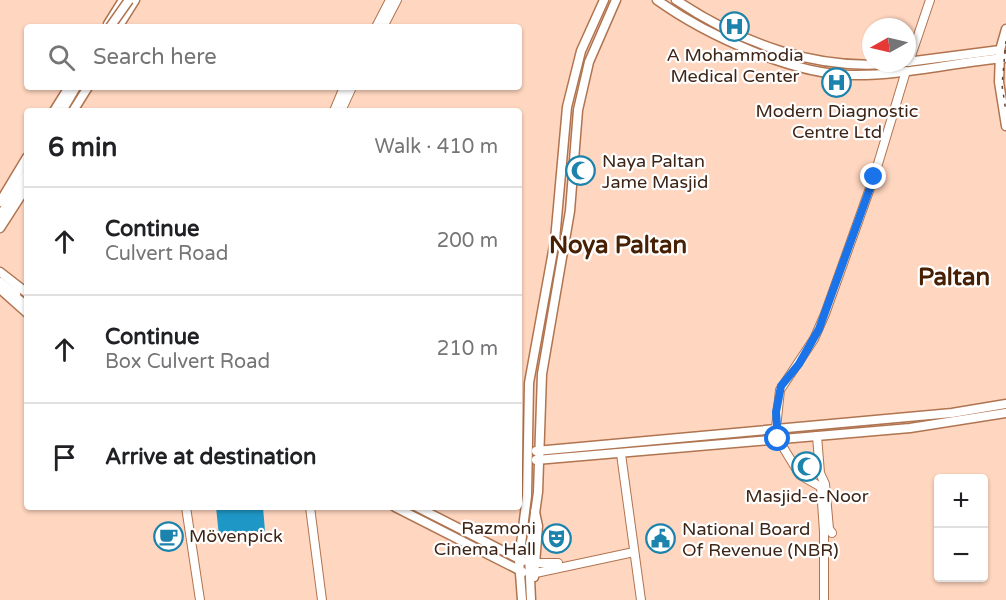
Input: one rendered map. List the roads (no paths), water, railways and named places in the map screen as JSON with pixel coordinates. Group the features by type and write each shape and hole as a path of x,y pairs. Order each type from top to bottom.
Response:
{"main road":[{"path":"109,24 123,0"},
{"path":"110,24 129,0"},
{"path":"120,24 135,0"},
{"path":"531,600 530,575 519,560 526,501 529,383 555,240 570,89 586,37 604,0"},
{"path":"545,449 540,406 544,361 570,211 581,93 593,50 616,0"},
{"path":"657,0 717,36 773,58 841,75 862,72"},
{"path":"676,0 721,28 785,52 852,66 862,65"},
{"path":"112,17 118,24"},
{"path":"1006,29 1000,92 1006,126"},
{"path":"916,64 1003,55"},
{"path":"56,108 67,90"},
{"path":"65,108 76,90"},
{"path":"69,108 77,90"},
{"path":"76,108 85,90"},
{"path":"0,202 24,162"},
{"path":"0,207 24,168"},
{"path":"0,216 24,177"},
{"path":"0,222 24,184"},
{"path":"0,228 24,191"},
{"path":"0,272 24,291"},
{"path":"0,277 24,296"},
{"path":"0,283 24,302"},
{"path":"2,292 24,310"},
{"path":"521,600 530,575 535,512 542,462 548,446 544,440 543,414 540,406"},
{"path":"528,456 545,449 1006,406"},
{"path":"528,456 542,462 910,428 1006,413"},
{"path":"816,424 817,436"},
{"path":"776,428 778,439"},
{"path":"401,510 530,575"},
{"path":"423,510 519,560 532,563"},
{"path":"484,542 509,550 516,546 521,537"},
{"path":"498,559 515,574 521,600"}],"street":[{"path":"381,24 390,0"},
{"path":"381,24 397,0"},
{"path":"916,40 930,0"},
{"path":"776,428 781,386 809,348 825,314 874,177 905,72"},
{"path":"335,108 343,90"},
{"path":"342,108 351,90"},
{"path":"817,436 820,473 825,484 828,531 824,600"},
{"path":"778,439 800,475 821,487 828,531"},
{"path":"621,454 641,600"},
{"path":"186,510 192,563 200,600"},
{"path":"309,510 322,600"},
{"path":"530,575 566,564 634,552"},
{"path":"532,563 566,564"}],"water":[{"path":"216,510 263,510 265,531 219,536"}],"railway":[{"path":"1006,41 1002,85 1006,112"}],"place":[{"name":"A Mohammodia Medical Center","path":"735,26"},
{"name":"Modern Diagnostic Centre Ltd","path":"837,82"},
{"name":"Naya Paltan Jame Masjid","path":"581,171"},
{"name":"Masjid-e-Noor","path":"807,467"},
{"name":"Mövenpick","path":"168,536"},
{"name":"Razmoni Cinema Hall","path":"557,538"},
{"name":"National Board Of Revenue (NBR)","path":"661,539"}],"district":[{"name":"Noya Paltan","path":"618,245"},
{"name":"Paltan","path":"954,277"}]}
